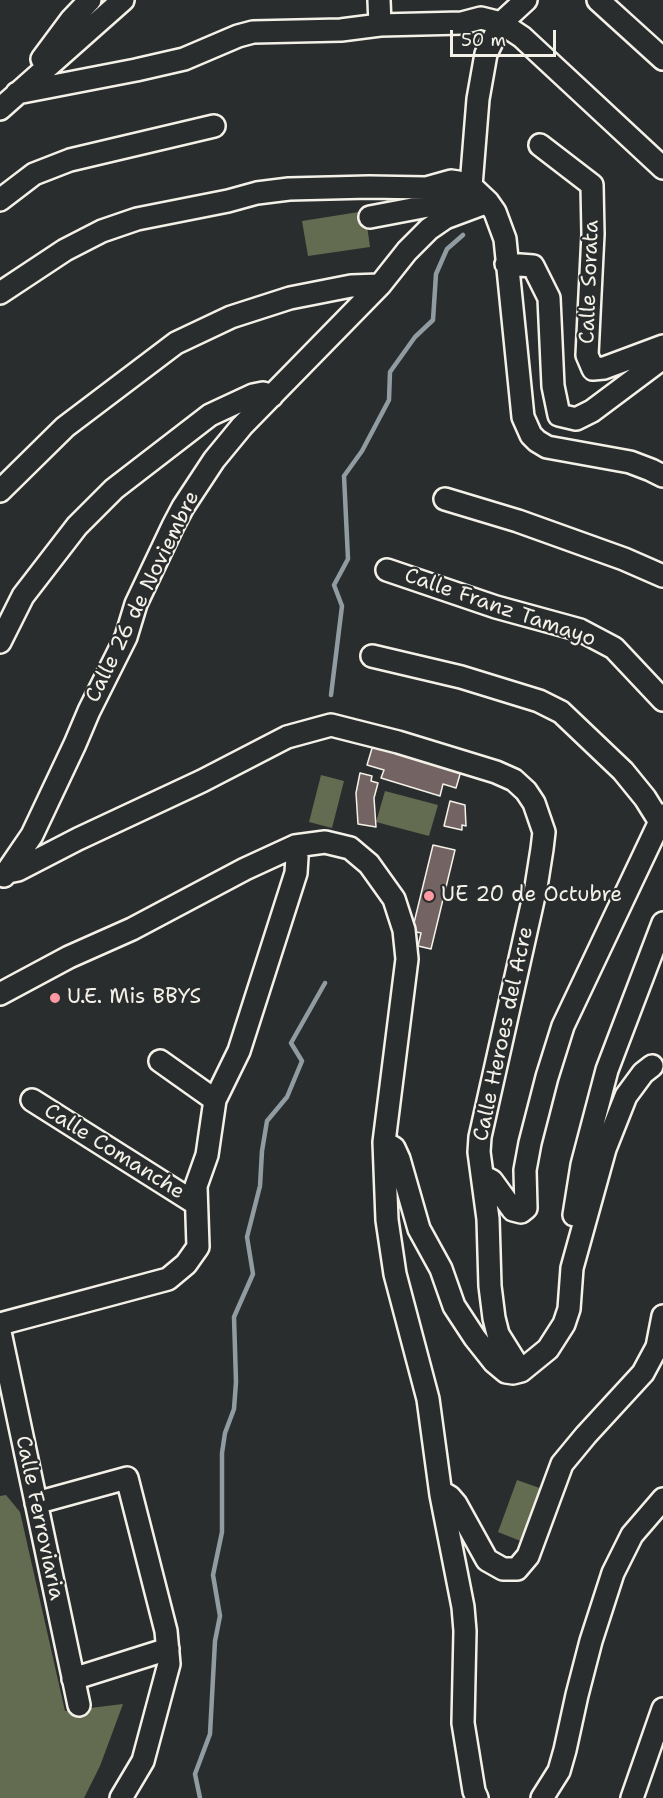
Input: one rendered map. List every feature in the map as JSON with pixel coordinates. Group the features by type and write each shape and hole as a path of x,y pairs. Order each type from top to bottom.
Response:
{"street":[{"path":"17,93 71,20 90,0"},
{"path":"0,109 123,0"},
{"path":"379,0 380,25"},
{"path":"370,217 428,206 446,198 465,195 471,186 478,99 486,54 501,23 526,0"},
{"path":"598,0 663,59"},
{"path":"17,93 184,59 253,32 462,23 481,18 501,23 522,37 663,168"},
{"path":"0,200 34,174 70,160 214,126"},
{"name":"Calle Sorata","path":"540,146 592,185 593,234 587,355 593,369 604,368 663,346"},
{"path":"0,293 65,250 102,231 137,219 257,193 289,189 426,188 451,181 471,186 495,212 505,239 523,417 531,435 547,447 630,462 663,476"},
{"name":"Calle 26 de Noviembre","path":"4,877 32,835 126,637 136,604 183,507 214,460 272,396 304,366 380,285 407,251 429,229 455,214 488,202"},
{"path":"506,264 533,266 549,298 553,386 559,415 576,419 592,411 663,358"},
{"path":"0,491 65,427 176,343 231,318 290,298 351,286 380,285"},
{"path":"0,642 23,596 77,526 114,489 210,415 253,395 263,393 272,396"},
{"path":"445,499 528,525 624,559 663,576"},
{"name":"Calle Franz Tamayo","path":"387,570 496,608 580,630 614,648 663,700"},
{"path":"372,656 461,677 539,701 561,712 623,771 662,818 563,1026 530,1143 525,1170 526,1208 521,1212 513,1210 492,1181 484,1177"},
{"name":"Calle Heroes del Acre","path":"4,877 78,839 202,781 286,737 331,725 398,742 496,772 514,780 526,791 534,803 544,832 536,887 480,1137 479,1152 488,1219 490,1286 494,1318 498,1335 521,1371"},
{"path":"0,993 295,846 325,842 350,848 369,864 394,899 404,930 407,959 384,1142 387,1220 395,1274 428,1400 441,1495 463,1607 465,1631 463,1723 477,1798"},
{"path":"0,1323 168,1279 186,1264 198,1247 195,1203 197,1180 207,1155 215,1100 239,1051 296,873 295,846"},
{"path":"569,1309 562,1306 559,1289 590,1131 607,1070 663,923"},
{"path":"160,1061 215,1100"},
{"path":"384,1142 394,1148 399,1159 419,1228 441,1269 454,1306 495,1362 506,1372 521,1371 548,1349 564,1324 569,1309 572,1268 605,1149 626,1096 643,1072 652,1065"},
{"name":"Calle Comanche","path":"32,1100 195,1203"},
{"path":"441,1495 445,1494 456,1504 487,1560 502,1569 518,1569 528,1556 562,1464 647,1366 657,1347 663,1316"},
{"name":"Calle Ferroviaria","path":"0,1332 8,1414 36,1503 79,1705"},
{"path":"36,1503 127,1479 166,1630 169,1664 143,1761 121,1798"},
{"path":"542,1798 559,1771 566,1750 588,1652 613,1573 632,1535 663,1499"},
{"path":"73,1678 168,1649"},
{"path":"632,1798 663,1709"}],"green space":[{"path":"365,211 370,247 308,256 302,221"},
{"path":"321,775 344,781 332,828 309,822"},
{"path":"385,791 438,805 429,836 376,822"},
{"path":"517,1480 548,1491 528,1544 498,1532"},
{"path":"6,1495 20,1512 65,1711 123,1704 100,1766 84,1798 0,1798 0,1496"}],"building":[{"path":"373,745 461,771 456,788 443,784 440,796 381,778 384,770 367,765"},
{"path":"360,773 372,776 371,781 378,783 374,798 376,827 358,824 356,793"},
{"path":"450,801 465,805 466,826 462,825 462,830 444,826"},
{"path":"433,845 455,850 431,949 418,946 421,933 412,931"}],"waterway":[{"path":"331,695 342,606 334,585 348,559 344,476 362,451 389,400 390,372 415,337 433,320 436,274 447,249 463,235"},
{"path":"200,1798 195,1774 210,1734 215,1641 220,1616 213,1575 222,1532 222,1453 225,1433 234,1409 236,1382 234,1317 253,1274 247,1237 260,1186 267,1121 287,1097 302,1061 291,1043 325,983"}],"place":[{"name":"UE 20 de Octubre","path":"429,896"},
{"name":"U.E. Mis BBYS","path":"55,998"}]}
